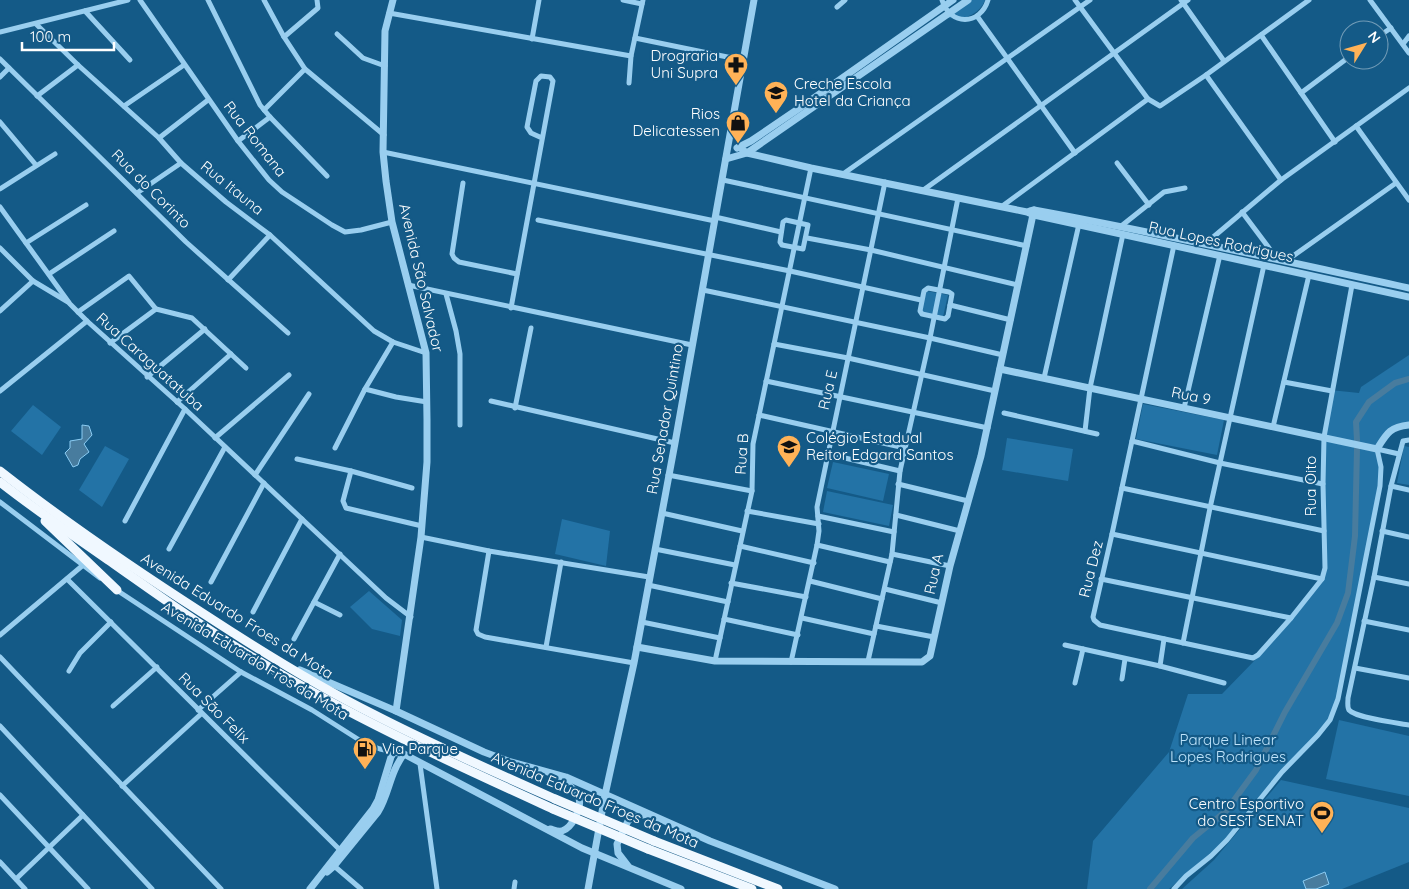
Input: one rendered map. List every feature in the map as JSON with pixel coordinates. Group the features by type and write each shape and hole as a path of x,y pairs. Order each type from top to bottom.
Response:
{"highway":[{"name":"Avenida Eduardo Froes da Mota","path":"0,471 76,528 159,586 274,659 397,726 464,759 654,841 778,889"},
{"name":"Avenida Eduardo Froes da Mota","path":"0,482 171,605 249,655 337,705 406,741 553,809 752,889"},
{"path":"26,502 117,590"}],"street":[{"path":"0,32 128,0"},
{"name":"Rua Romana","path":"140,0 208,100 269,180 282,192 340,230 352,232 392,222"},
{"path":"208,0 264,110 328,176"},
{"path":"264,0 284,37 305,69 384,135"},
{"path":"284,37 318,8 317,0"},
{"name":"Avenida São Salvador","path":"393,0 385,31 383,152 392,222 426,353 427,402 427,462 421,537 396,711"},
{"path":"532,39 539,0"},
{"path":"623,0 642,2 631,56 629,83"},
{"name":"Rua Senador Quintino","path":"588,889 605,795 642,622 754,0"},
{"path":"837,7 845,0"},
{"path":"727,156 747,153 898,40 943,3 953,0"},
{"path":"727,156 903,46 968,0"},
{"path":"943,3 949,14 963,20 977,16 982,12 988,0"},
{"path":"1075,0 1148,99 1161,106 1309,0"},
{"path":"843,174 1090,0"},
{"path":"1370,0 1409,53"},
{"path":"921,191 1184,1 1224,61"},
{"path":"85,11 130,60"},
{"path":"389,13 631,56"},
{"path":"977,16 1075,153"},
{"name":"Rua Itauna","path":"36,24 78,65 159,138 181,163 226,202 270,235 374,331 393,342 426,353"},
{"path":"337,34 363,58 385,66"},
{"path":"1261,35 1335,142"},
{"path":"1402,44 1409,36"},
{"path":"635,38 742,60"},
{"path":"898,40 903,46"},
{"name":"Rua do Corinto","path":"0,59 186,242 288,333"},
{"path":"1301,92 1339,64"},
{"path":"37,96 78,65"},
{"path":"124,106 184,65"},
{"path":"0,76 9,68"},
{"path":"264,110 305,69"},
{"path":"1206,75 1281,180"},
{"path":"511,308 533,182 542,138 552,80 550,76 541,76 537,79 527,127 529,131 542,138"},
{"path":"1204,248 1242,212 1281,180 1409,88"},
{"path":"1001,207 1148,99"},
{"path":"159,138 208,100"},
{"path":"238,140 270,117"},
{"path":"0,122 36,165"},
{"path":"1356,126 1409,200"},
{"path":"765,140 765,151 795,164"},
{"name":"Rua Lopes Rodrigues","path":"738,148 747,153 811,168 1204,248 1220,255 1408,297"},
{"path":"383,152 780,231"},
{"path":"0,189 55,154"},
{"path":"137,193 181,163"},
{"path":"1117,164 1148,205"},
{"path":"800,222 811,168"},
{"path":"722,180 1027,246"},
{"name":"Rua E","path":"791,662 814,562 819,524 817,508 832,431 885,182"},
{"path":"463,183 452,254 454,258 459,262 517,274"},
{"path":"1286,261 1396,183"},
{"path":"1085,432 1090,388 1122,231 1148,205 1166,191 1185,188"},
{"path":"868,661 892,554 900,471 930,338 958,198"},
{"path":"26,244 86,205"},
{"name":"Rua Caraguatatuba","path":"0,207 70,304 87,322 177,402 386,598 410,617"},
{"name":"Rua Lopes Rodrigues","path":"1032,212 1079,224 1122,231 1174,245 1276,259 1409,288"},
{"name":"Rua A","path":"636,647 715,661 922,662 930,656 950,566 988,428 1027,246 1032,212"},
{"path":"1242,212 1276,259"},
{"path":"538,220 709,254 921,300"},
{"path":"786,220 800,222 809,227 804,249 794,249 781,243 780,231 786,220"},
{"name":"Rua B","path":"715,661 752,491 753,444 800,222"},
{"path":"1044,378 1079,224"},
{"path":"49,274 114,231"},
{"path":"228,280 270,235"},
{"path":"807,238 871,250 1018,285"},
{"name":"Rua Dez","path":"1174,245 1142,399 1094,609 1094,620 1100,625 1252,658 1292,618"},
{"path":"0,248 33,281 70,304"},
{"path":"1184,408 1220,255"},
{"path":"1183,643 1193,598 1200,552 1264,265"},
{"path":"1321,278 1322,269"},
{"path":"1274,427 1309,275"},
{"path":"78,312 128,276 156,309 192,318 246,368"},
{"path":"0,311 33,281"},
{"path":"408,285 692,345"},
{"name":"Rua Oito","path":"1322,579 1325,568 1324,438 1352,285"},
{"path":"926,288 952,294 948,316 945,319 934,318 921,313 919,309 921,300 926,288"},
{"path":"1408,297 1409,288"},
{"path":"702,290 1003,355"},
{"path":"446,294 460,354 460,425"},
{"path":"950,305 1011,320"},
{"path":"110,343 156,309"},
{"path":"0,391 87,322"},
{"path":"515,408 531,328"},
{"path":"147,377 205,329"},
{"path":"335,448 393,342"},
{"path":"774,344 848,358 995,391"},
{"path":"177,402 231,354"},
{"name":"Rua 9","path":"1000,369 1377,449"},
{"path":"216,438 289,376"},
{"path":"766,380 988,428"},
{"path":"1284,382 1332,390"},
{"path":"366,389 396,397 427,402"},
{"path":"255,475 309,394"},
{"path":"491,401 675,443"},
{"path":"126,521 184,409"},
{"path":"1004,413 1097,434"},
{"path":"759,415 905,448"},
{"path":"1174,889 1186,876 1212,856 1227,840 1282,772 1330,720 1338,699 1380,486 1381,467 1377,449 1394,428 1409,425"},
{"path":"1409,440 1403,441 1391,486 1348,698 1348,709 1351,712 1372,719 1409,726"},
{"path":"1132,441 1220,463 1323,484"},
{"path":"169,549 225,447"},
{"path":"1377,449 1399,454"},
{"path":"828,454 900,471"},
{"path":"297,459 351,471 412,488"},
{"path":"351,471 343,501 346,508 422,526"},
{"path":"668,475 752,491"},
{"path":"211,582 264,483"},
{"path":"898,484 968,501"},
{"path":"1391,486 1409,490"},
{"path":"1122,488 1324,532"},
{"name":"Avenida Eduardo Fros da Mota","path":"0,502 82,566 241,672 312,710 364,742 380,749 394,752"},
{"path":"747,511 819,524"},
{"path":"662,513 742,531"},
{"path":"896,515 960,531"},
{"path":"818,516 894,532"},
{"path":"253,612 302,519"},
{"path":"1382,531 1409,537"},
{"path":"1102,579 1292,618 1322,579 1112,534"},
{"path":"421,537 489,551 649,577"},
{"path":"817,544 890,562"},
{"path":"740,546 814,562"},
{"path":"655,549 735,565"},
{"path":"489,551 476,630 478,634 485,637 634,663"},
{"path":"294,639 340,554"},
{"path":"892,554 950,566"},
{"path":"546,648 561,562"},
{"path":"0,636 82,566"},
{"path":"1374,577 1409,584"},
{"name":"Rua São Felix","path":"67,579 342,852"},
{"path":"810,581 882,599"},
{"path":"731,583 806,597"},
{"path":"648,585 728,602"},
{"path":"885,589 942,603"},
{"path":"314,602 340,615"},
{"path":"802,618 874,634"},
{"path":"724,619 798,635"},
{"path":"1364,621 1409,630"},
{"path":"69,672 80,652 111,622"},
{"path":"642,622 720,638"},
{"path":"876,626 934,637"},
{"path":"1160,666 1164,639"},
{"path":"1065,645 1160,666 1224,683"},
{"path":"1076,683 1083,650"},
{"path":"0,657 221,889"},
{"path":"274,659 508,761 557,775 710,841 836,889"},
{"path":"1122,679 1126,659"},
{"path":"113,706 156,667"},
{"path":"1355,668 1409,678"},
{"path":"122,786 241,672"},
{"path":"0,726 152,889"},
{"path":"365,825 378,800 391,757 394,752 404,754 582,848 681,889"},
{"path":"310,889 382,806 395,767 404,754"},
{"path":"420,764 437,889"},
{"path":"538,826 562,831 573,821 580,805 578,796 557,775"},
{"path":"0,795 88,889"},
{"path":"602,812 610,804 618,801"},
{"path":"630,868 618,853 617,844 628,821 633,817 647,814"},
{"path":"16,879 83,815"},
{"path":"582,848 590,847 597,842"},
{"path":"593,864 599,858 605,858"},
{"path":"0,862 24,889"},
{"path":"332,864 361,889"},
{"path":"514,889 515,882"}],"green space":[{"path":"972,0 985,0 979,10 969,16 947,18"},
{"path":"926,291 948,295 943,317 921,312"},
{"name":"Parque Linear Lopes Rodrigues","path":"1409,355 1409,426 1398,427 1377,449 1382,466 1338,700 1329,720 1271,783 1225,842 1169,889 1087,889 1093,841 1169,752 1188,694 1222,694 1256,659 1322,580 1324,568 1322,484 1330,390 1359,393 1361,387"},
{"path":"1143,404 1224,420 1217,455 1136,439"},
{"path":"33,405 61,427 42,455 11,431"},
{"path":"1007,438 1073,449 1068,481 1002,470"},
{"path":"105,446 129,459 102,507 79,490"},
{"path":"1404,446 1409,447 1409,485 1397,483"},
{"path":"833,462 889,474 883,501 827,488"},
{"path":"827,491 893,505 889,526 823,512"},
{"path":"562,519 610,531 606,566 555,554"},
{"path":"369,591 402,620 400,636 372,629 350,607"},
{"path":"1339,720 1409,736 1409,796 1326,779"},
{"name":"Centro Esportivo do SEST SENAT","path":"1281,780 1409,808 1409,862 1342,889 1182,889 1214,860"}],"shaded area":[{"path":"82,425 89,426 92,435 84,444 89,452 80,459 78,465 73,467 65,453 70,448 70,441 82,439"},
{"path":"1325,872 1329,884 1316,889 1306,889 1303,881"}],"waterway":[{"path":"1357,440 1356,422 1369,402 1395,383 1409,379"},
{"path":"1150,889 1193,838 1226,811 1256,770 1285,712 1337,623 1348,593 1355,536 1357,449"}],"place":[{"name":"Drograria Uni Supra","path":"736,86"},
{"name":"Creche Escola Hotel da Criança","path":"776,114"},
{"name":"Rios Delicatessen","path":"738,144"},
{"name":"Colégio Estadual Reitor Edgard Santos","path":"789,468"},
{"name":"Via Parque","path":"365,770"},
{"name":"Centro Esportivo do SEST SENAT","path":"1322,834"}]}
